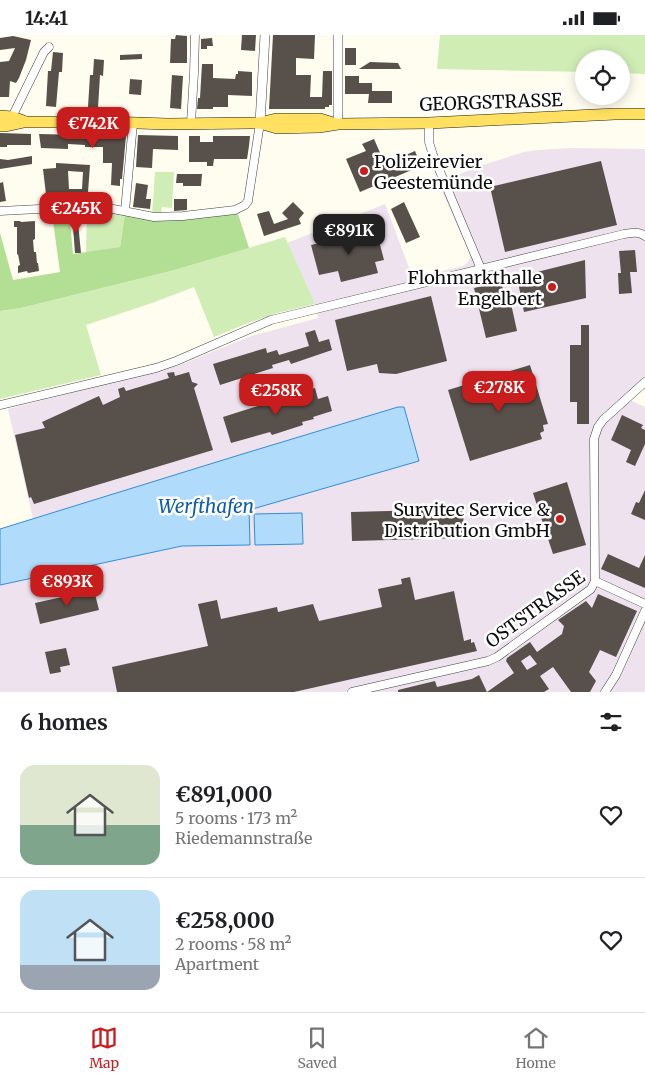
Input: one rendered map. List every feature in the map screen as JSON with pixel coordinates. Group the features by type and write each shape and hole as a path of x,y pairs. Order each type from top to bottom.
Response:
{"main road":[{"name":"GEORGSTRASSE","path":"0,126 24,122 79,121 260,123 276,119 320,119 338,123 429,123 645,114"},
{"name":"GEORGSTRASSE","path":"0,116 12,117 24,122"}],"street":[{"path":"191,123 195,66 194,35"},
{"path":"0,211 98,206 154,217 183,216 235,210 245,205 248,201 260,123 265,35"},
{"path":"338,35 338,123"},
{"path":"12,117 44,52 49,47"},
{"path":"125,211 133,123"},
{"path":"429,123 429,142 433,155 481,269"},
{"path":"0,405 156,368 271,320 635,232 645,236"},
{"path":"595,581 594,439 598,427 603,420 645,382"},
{"name":"OSTSTRASSE","path":"352,692 488,661 497,657 591,589 595,581 645,604"},
{"path":"605,692 616,675 645,611"}],"shaded area":[{"path":"572,148 645,149 645,377 625,395 632,401 645,407 645,692 0,692 0,585 182,546 249,545 249,510 419,461 398,407 33,519 8,409 180,365 251,336 318,318 315,304 287,243 385,204 413,278 463,266 469,261 469,252 438,182 524,152"}],"green space":[{"path":"440,35 645,35 645,74 630,73 630,50 575,50 575,72 437,69"},
{"path":"155,172 174,172 172,208 162,207 161,214 152,214"},
{"path":"87,210 125,214 120,247 86,253"},
{"path":"69,212 73,254 120,247 125,214 182,218 238,214 249,248 171,271 21,308 0,311 0,233 13,280 60,272 52,214"},
{"path":"285,237 315,304 277,313 214,337 194,287 86,325 101,375 0,399 0,311 21,308 171,271"}],"water":[{"name":"Werfthafen","path":"398,407 404,407 419,461 249,510 250,545 182,546 0,585 0,529"},
{"path":"302,513 303,544 255,545 254,514"}],"building":[{"path":"176,35 187,36 187,63 170,63 171,39 175,39"},
{"path":"242,35 256,35 255,51 241,50"},
{"path":"273,35 315,35 314,59 296,58 296,75 311,75 310,97 322,97 323,71 332,71 332,105 325,107 325,109 269,109"},
{"path":"13,36 31,40 19,78 16,83 10,81 9,97 0,97 0,62 9,61 15,48 0,50 0,38"},
{"path":"212,38 213,46 201,49 201,39"},
{"path":"345,48 356,48 356,65 345,65"},
{"path":"53,52 63,53 62,72 59,72 56,107 46,106 48,71 51,71"},
{"path":"142,54 142,59 120,60 120,55"},
{"path":"94,59 104,60 103,76 100,75 98,108 88,107 90,75 93,75"},
{"path":"370,62 398,63 401,69 359,69"},
{"path":"202,64 213,64 213,78 235,79 238,71 252,72 252,96 228,95 228,107 197,109 198,98 200,98"},
{"path":"172,75 183,76 181,109 170,108"},
{"path":"345,76 359,76 359,83 372,83 372,91 392,91 392,103 368,103 369,94 345,94"},
{"path":"130,79 142,80 141,95 129,94"},
{"path":"0,133 31,134 31,145 7,145 7,147 0,147"},
{"path":"39,134 126,136 120,186 111,185 112,163 103,163 103,147 85,147 85,145 68,144 68,149 41,148"},
{"path":"138,135 178,136 178,150 153,149 152,168 136,167"},
{"path":"189,136 200,136 200,142 213,142 213,136 250,136 247,159 214,159 213,166 207,166 207,162 189,162"},
{"path":"374,139 385,164 415,151 421,166 360,192 346,159 366,151 362,144"},
{"path":"32,156 32,164 0,169 0,159 8,160"},
{"path":"601,161 617,225 505,252 490,187"},
{"path":"56,163 90,165 88,192 101,193 100,200 87,198 87,200 76,200 75,202 47,203 43,169 56,168","holes":["68,171 83,172 82,189 69,189"]},
{"path":"177,174 202,174 201,186 183,186 183,183 176,183"},
{"path":"3,182 6,201 0,202 0,183"},
{"path":"136,183 148,185 146,199 151,199 150,209 133,207"},
{"path":"174,199 187,199 187,210 174,211"},
{"path":"293,202 304,213 299,219 301,224 264,236 257,214 269,211 274,224 288,219 282,213"},
{"path":"404,202 420,237 406,243 391,209"},
{"path":"72,213 77,213 81,253 75,253"},
{"path":"14,221 35,221 35,239 33,240 39,271 18,273 18,266 20,265 17,255 17,227 14,227"},
{"path":"376,229 384,260 375,262 378,273 341,282 338,271 319,275 311,245"},
{"path":"635,250 637,272 630,272 632,293 619,294 618,273 621,273 619,251"},
{"name":"Flohmarkthalle Engelbert","path":"585,260 586,298 524,312 517,277"},
{"path":"501,282 506,300 510,299 517,331 486,338 474,288"},
{"path":"431,296 447,361 396,374 379,373 377,364 347,371 335,320"},
{"path":"581,325 589,325 589,424 577,424 577,402 570,402 570,345 581,345"},
{"path":"315,330 319,342 329,339 332,350 291,364 289,360 272,365 273,368 220,385 213,364 266,348 267,353 277,350 279,355 309,346 305,333"},
{"path":"530,365 548,424 543,425 544,431 540,433 542,439 470,461 448,390"},
{"path":"174,372 175,376 189,372 192,382 198,384 194,388 213,450 34,504 31,497 29,498 15,435 45,428 42,422 99,396 103,405 120,397 118,389 124,387 126,391 169,378 167,373"},
{"path":"315,388 318,399 328,396 332,411 302,422 303,425 272,435 270,432 231,443 223,417"},
{"path":"622,415 643,425 641,428 645,430 645,444 635,466 626,462 631,450 611,440"},
{"name":"Survitec Service & Distribution GmbH","path":"567,482 586,545 553,554 533,493"},
{"path":"645,490 645,520 631,514 636,502 639,503"},
{"path":"463,509 464,538 352,541 351,512"},
{"path":"608,554 639,568 645,555 645,588 601,569"},
{"path":"410,577 415,600 454,591 464,641 471,639 471,643 474,642 477,651 294,692 117,692 112,667 208,646 198,604 217,600 221,619 277,607 278,612 313,604 319,621 382,607 378,589 402,584 401,579"},
{"path":"94,590 99,610 40,624 35,603"},
{"path":"598,594 637,611 616,657 600,650 589,672 596,681 590,692 571,692 553,667 540,676 549,689 544,692 487,692 514,673 506,661 507,658 530,642 537,652 562,634 564,626 558,620 586,601 592,608","holes":["530,655 537,664 527,670 521,661"]},
{"path":"66,648 70,665 60,667 61,672 50,674 45,652"},
{"path":"479,675 487,692 398,692 398,690 435,681 437,687 472,679"}],"place":[{"name":"Polizeirevier Geestemünde","path":"364,171"},
{"name":"Flohmarkthalle Engelbert","path":"552,287"},
{"name":"Survitec Service & Distribution GmbH","path":"560,519"}]}
